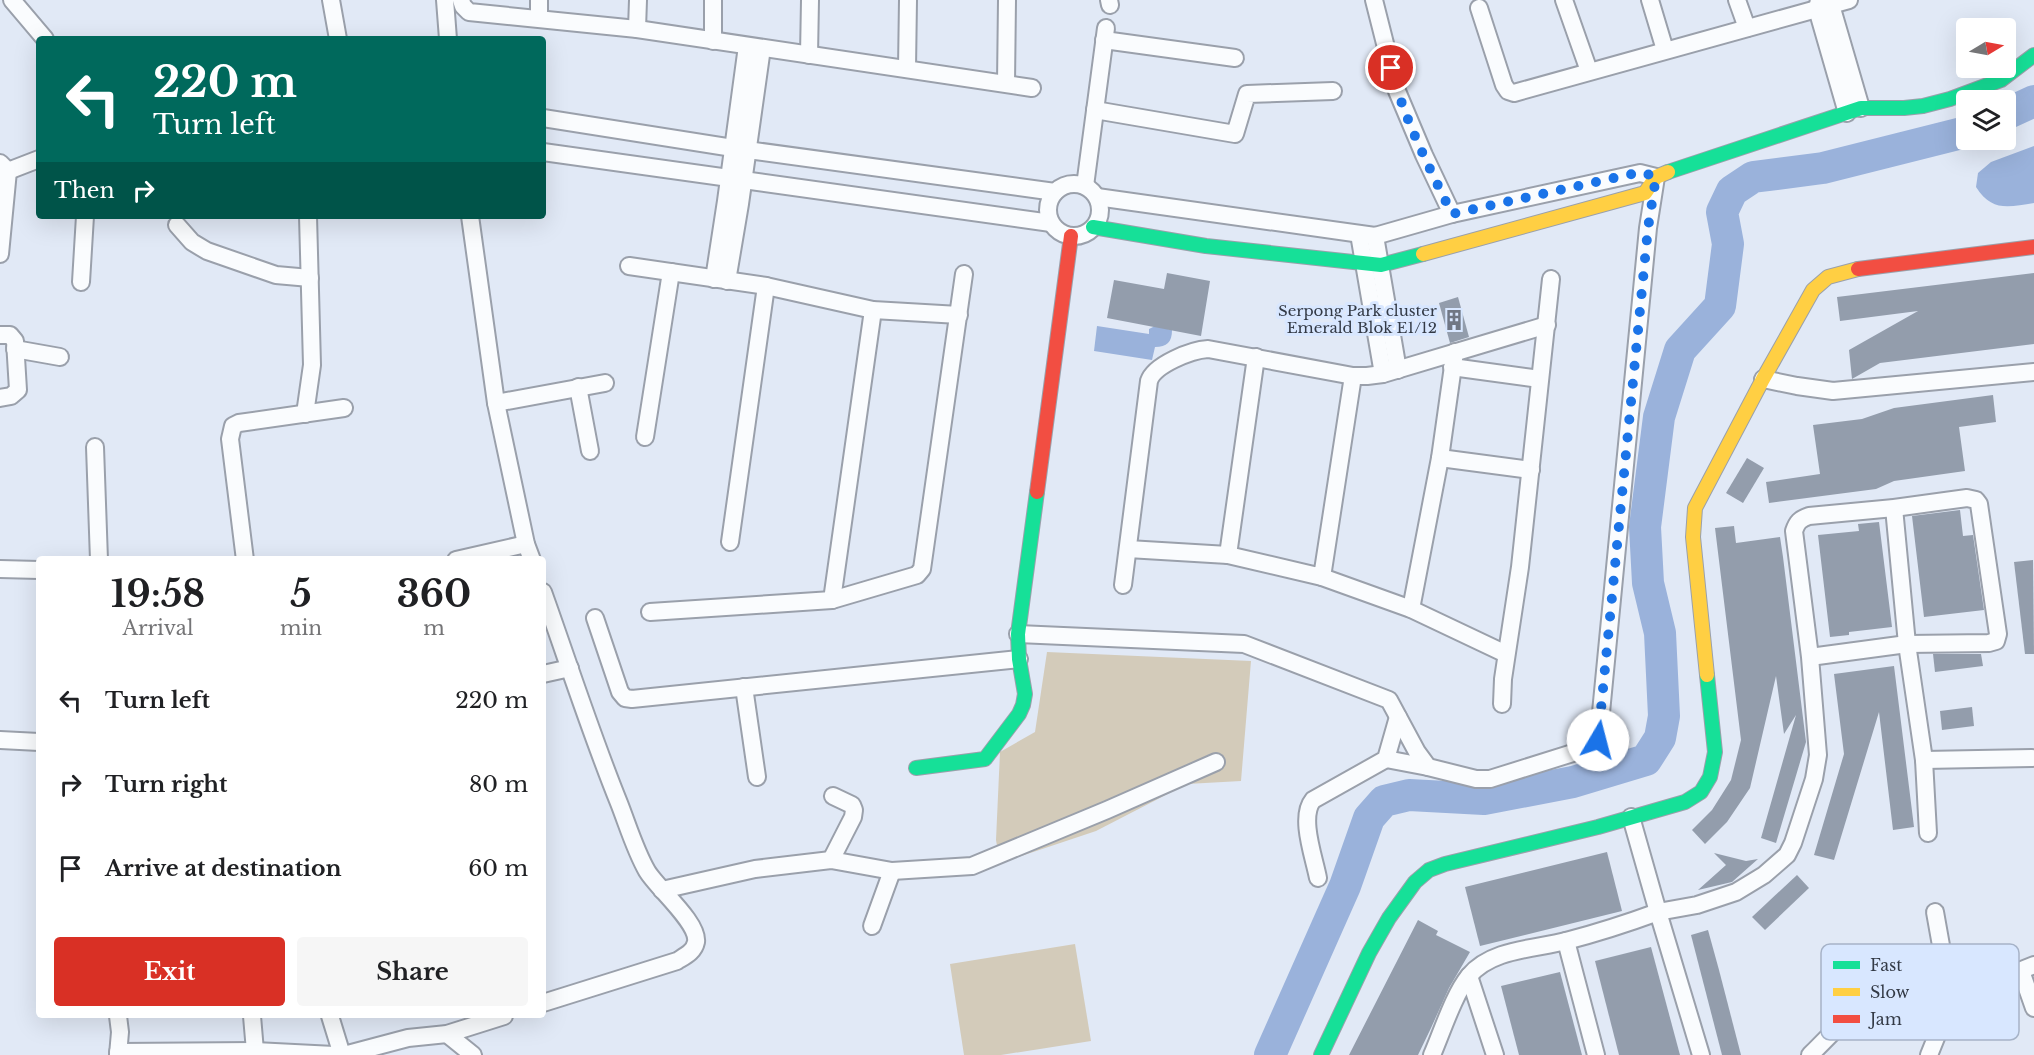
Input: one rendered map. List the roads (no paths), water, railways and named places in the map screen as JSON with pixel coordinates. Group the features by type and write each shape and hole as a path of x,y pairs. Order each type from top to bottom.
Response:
{"street":[{"path":"12,0 42,36"},
{"path":"331,0 337,36"},
{"path":"445,0 448,36"},
{"path":"461,0 469,12 637,29 1006,82 1032,88"},
{"path":"539,0 539,18"},
{"path":"637,29 638,0"},
{"path":"713,0 713,41"},
{"path":"809,55 810,0"},
{"path":"907,69 908,0"},
{"path":"1006,82 1007,0"},
{"path":"1374,0 1397,91 1452,214"},
{"path":"1564,0 1589,72"},
{"path":"1650,0 1665,50"},
{"path":"1737,0 1747,28"},
{"path":"1479,8 1504,85 1508,91 1514,93 1747,28 1824,4 1849,0"},
{"path":"1824,4 1854,110"},
{"path":"546,152 1051,223 1063,234 1071,236 1087,233 1100,213 1091,191 1095,110 1105,34 1236,58"},
{"path":"720,280 754,47"},
{"path":"1093,227 1206,246 1381,265 1645,194 1656,177 1680,166 1854,110 1923,106 1950,99 2001,80 2034,55"},
{"path":"1095,110 1235,134 1247,94 1333,91"},
{"path":"546,118 740,149 1055,192"},
{"path":"0,254 4,167 36,160"},
{"path":"1051,223 1048,207 1055,192 1069,184 1091,191 1367,235 1641,172 1656,177"},
{"path":"1318,878 1305,817 1312,800 1386,759 1484,780 1592,747 1598,740 1648,228 1656,177"},
{"path":"81,282 85,219"},
{"path":"305,414 312,365 308,219"},
{"path":"470,219 496,403 529,552 492,556"},
{"path":"177,225 192,242 207,251 276,275 310,278"},
{"path":"1367,235 1381,265 1391,372"},
{"path":"1367,235 1364,263 1391,372"},
{"path":"916,768 981,760 989,756 1023,705 1018,633 1071,236"},
{"path":"1321,1055 1378,936 1415,882 1429,870 1685,802 1701,792 1710,777 1715,752 1693,521 1695,508 1763,379 1814,290 1828,277 1846,270 2034,247"},
{"path":"629,266 766,286 873,310 959,315"},
{"path":"645,436 671,272"},
{"path":"650,612 832,600 917,575 922,569 964,274"},
{"path":"1502,704 1506,654 1520,567 1551,279"},
{"path":"730,542 766,286"},
{"path":"832,600 873,310"},
{"path":"1124,585 1149,381 1152,374 1190,352 1200,350 1256,357 1353,376 1391,372 1453,360 1546,325"},
{"path":"0,335 13,337 18,390 11,396 0,398"},
{"path":"15,349 60,357"},
{"path":"1228,555 1256,357"},
{"path":"1453,360 1540,379"},
{"path":"1411,609 1440,458 1453,360"},
{"path":"1763,379 1833,391 2032,373"},
{"path":"1322,577 1353,376"},
{"path":"496,403 605,383"},
{"path":"578,387 591,451"},
{"path":"245,556 230,439 233,426 239,423 344,408"},
{"path":"95,447 99,556"},
{"path":"1440,458 1530,470"},
{"path":"1432,1055 1459,993 1469,976 1497,956 1566,941 1659,912 1697,905 1736,892 1764,875 1787,855 1817,768 1818,755 1810,657 1794,531 1800,519 1809,516 1968,498 1979,504 1998,634 1996,641 1907,644 1810,657"},
{"path":"1893,508 1907,644 1924,760 1928,833"},
{"path":"1128,549 1228,555 1268,562 1322,577 1411,609 1506,654"},
{"path":"0,569 36,570"},
{"path":"546,600 601,758 632,837 648,872 690,924 696,942 688,954 677,960 546,1002"},
{"path":"595,618 620,692 625,698 1019,659"},
{"path":"1018,633 1244,644 1389,700 1417,752 1428,767"},
{"path":"546,673 570,668"},
{"path":"744,687 756,777"},
{"path":"1386,759 1398,717"},
{"path":"0,740 36,742"},
{"path":"1924,760 2031,758"},
{"path":"662,890 755,869 831,860 892,871 972,866 1216,762"},
{"path":"831,860 853,817 854,810 852,805 833,796"},
{"path":"1631,817 1701,1055"},
{"path":"872,926 892,871"},
{"path":"1935,912 1943,944"},
{"path":"1566,941 1596,1055"},
{"path":"2028,968 2034,1008"},
{"path":"1469,976 1495,1055"},
{"path":"118,1018 120,1032 118,1053 255,1051 333,1055"},
{"path":"252,1018 255,1051"},
{"path":"331,1018 343,1055 408,1038 447,1034 498,1018"},
{"path":"447,1034 473,1055"},
{"path":"1810,1055 1826,1040"},
{"path":"1929,1055 1934,1040"}],"water":[{"path":"2034,146 2034,203 2001,206 1988,201 1976,187 1978,173 1991,162"},
{"path":"1097,326 1149,334 1149,329 1155,326 1172,330 1172,334 1168,343 1155,347 1152,360 1094,351"}],"waterway":[{"path":"2016,109 2034,101"},
{"path":"1270,1055 1345,886 1369,818 1384,801 1409,795 1484,799 1573,782 1646,760 1660,738 1664,716 1660,633 1648,583 1645,527 1659,417 1680,350 1720,306 1728,244 1722,212 1732,191 1753,177 1823,168 1956,135"}],"place":[{"name":"Serpong Park cluster Emerald Blok E1/12","path":"1454,320"}]}
